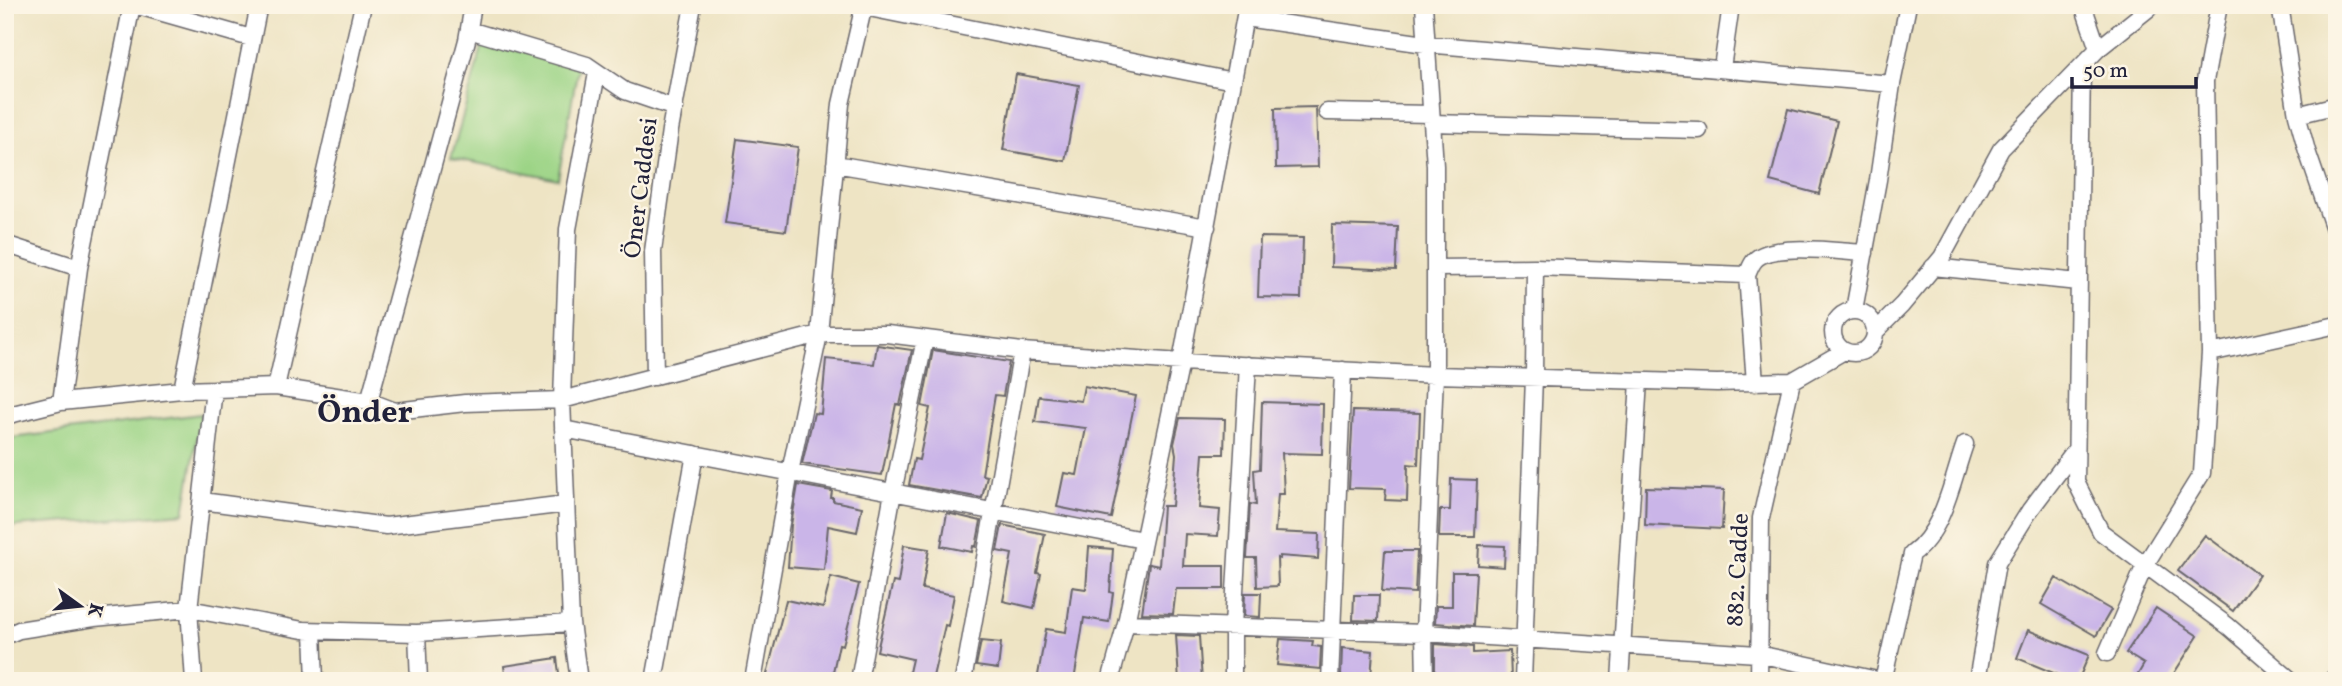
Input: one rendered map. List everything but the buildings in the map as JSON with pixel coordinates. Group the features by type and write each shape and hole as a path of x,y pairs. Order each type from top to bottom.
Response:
{"street":[{"path":"61,402 79,268 134,5 251,38"},
{"path":"182,390 259,5"},
{"path":"276,387 363,5"},
{"path":"369,401 399,299 469,30 473,5"},
{"name":"Öner Caddesi","path":"655,377 653,251 693,5"},
{"path":"1424,5 1424,44 1435,166 1436,375 1424,633 1425,681"},
{"path":"1722,68 1731,5"},
{"path":"1854,310 1908,5"},
{"path":"2083,5 2098,49"},
{"path":"1876,331 1942,257 2001,149 2098,49 2153,5"},
{"path":"2107,653 2145,565 2202,473 2210,353 2205,81 2219,5"},
{"path":"753,681 790,472 818,334 841,104 864,6 1233,81"},
{"path":"2283,6 2297,115 2333,216 2337,238"},
{"path":"1110,681 1126,623 1181,362 1246,12 1424,44 1892,84"},
{"path":"469,30 587,65 625,91 675,108"},
{"path":"2082,66 2076,482 2101,532 2228,626 2292,681"},
{"path":"579,681 571,623 562,400 568,229 597,73"},
{"path":"2297,115 2337,105"},
{"path":"1327,112 1699,130"},
{"path":"835,164 1207,227"},
{"path":"5,244 79,268"},
{"path":"1755,383 1747,275 1754,260 1769,252 1790,250 1865,253"},
{"path":"1435,268 1535,267 1747,275"},
{"path":"1523,681 1534,377 1535,267"},
{"path":"1933,267 2078,282"},
{"path":"1854,310 1865,313 1873,320 1876,331 1874,342 1866,350 1855,354 1844,351 1833,336 1837,318 1854,310"},
{"path":"2210,353 2337,326"},
{"path":"5,416 61,402 182,390 276,387 369,401 395,411 465,403 562,400 818,334 887,334 1022,351 1181,362 1436,375 1755,383 1792,381 1844,351"},
{"path":"859,681 893,492 925,339"},
{"path":"963,681 1022,351"},
{"path":"1233,681 1233,626 1248,365"},
{"path":"1329,681 1334,629 1343,370"},
{"path":"1620,681 1620,645 1639,381"},
{"name":"882. Cadde","path":"1759,681 1761,518 1792,381"},
{"path":"194,681 189,609 214,389"},
{"path":"563,429 1143,540"},
{"path":"1126,623 1424,633 1758,654 1883,681 1912,554 1924,545 1933,531 1965,444"},
{"path":"1978,681 1997,564 2030,510 2076,449"},
{"path":"654,681 695,454"},
{"path":"202,501 386,526 566,504"},
{"path":"5,636 19,630 93,618 189,609 313,631 417,633 571,623"},
{"path":"313,631 315,681"},
{"path":"417,633 419,681"},
{"path":"2331,681 2337,675"}],"green space":[{"path":"484,40 578,67 558,179 451,158"},
{"path":"201,414 184,513 5,527 5,439"}],"district":[{"name":"Önder","path":"365,414"}]}
